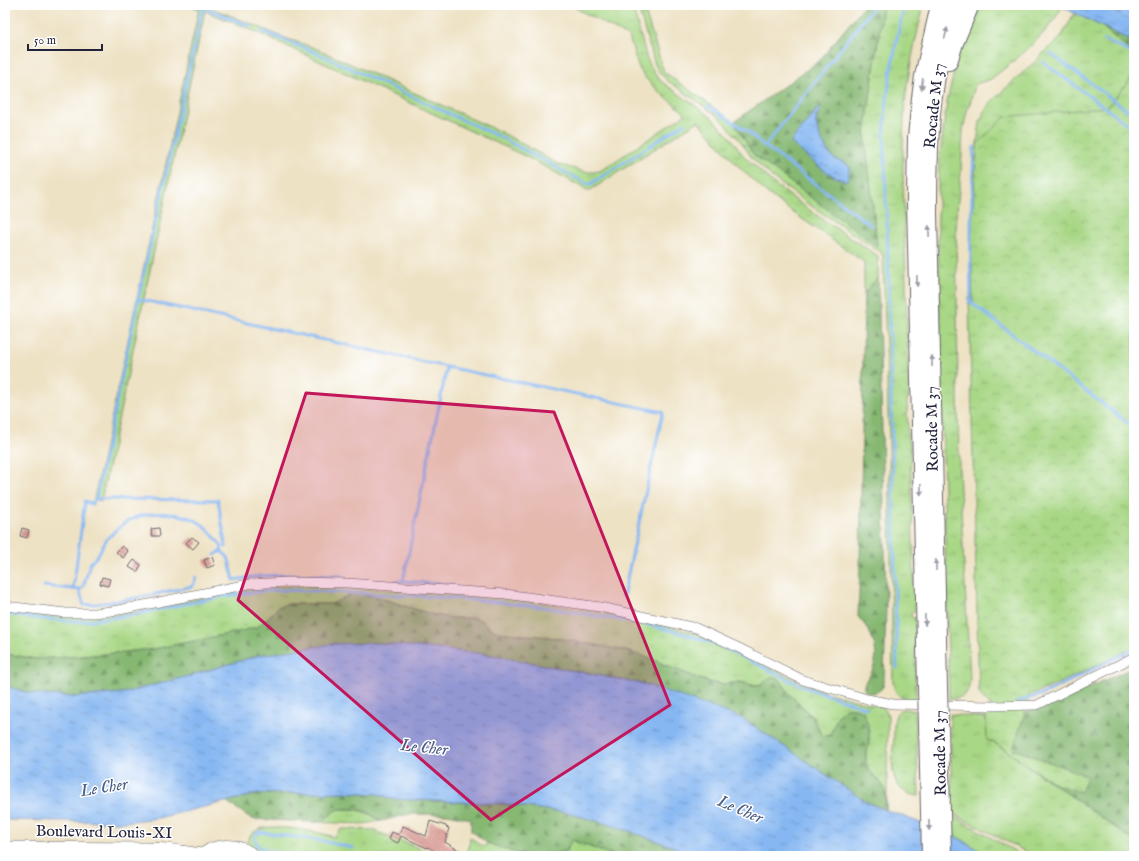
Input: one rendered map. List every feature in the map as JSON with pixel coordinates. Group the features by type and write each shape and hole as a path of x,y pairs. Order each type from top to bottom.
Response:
{"highway":[{"name":"Rocade M 37","path":"930,856 934,772 934,725 926,400 915,200 916,137 923,76 939,5"},
{"name":"Rocade M 37","path":"926,400 929,191 933,103 940,59 954,5"},
{"path":"933,103 944,79 955,43 971,5"},
{"name":"Rocade M 37","path":"934,772 943,856"}],"main road":[{"path":"202,856 215,850 228,847 238,848 252,856"},
{"name":"Boulevard Louis-XI","path":"5,849 165,850 202,856"}],"street":[{"path":"5,606 66,614 95,613 119,610 249,584 288,582 347,584 505,594 600,607 696,628 803,680 867,699 893,704 992,706 1037,705 1134,656"}],"highlighted area":[{"path":"306,393 554,412 670,705 491,820 238,600"}],"green space":[{"path":"189,5 204,5 285,38 315,48 501,132 558,164 585,172 593,172 600,171 686,114 661,94 644,76 638,66 629,37 570,5 632,5 647,59 655,74 662,82 710,116 731,138 743,155 774,184 819,217 878,256 878,278 864,295 864,262 766,192 740,168 698,121 589,191 529,158 252,30 205,11 101,501 94,499 199,9"},
{"path":"637,5 643,5 664,72 734,122 754,155 877,245 865,134 883,5 924,5 914,46 907,86 903,151 909,398 907,399 908,441 910,442 915,612 911,613 911,617 915,618 916,700 904,698 898,695 893,683 889,442 883,256 879,250 807,203 773,178 752,158 742,143 724,122 663,77 654,61"},
{"path":"865,5 883,5 865,134 877,246 754,155 734,122 819,61","holes":["820,108 816,122 818,133 827,150 833,158 847,164 792,143 805,123 812,117 815,111"]},
{"path":"978,5 1058,5 1062,7 1056,17 1031,46 991,79 978,83 975,86 963,130 961,172 956,220 959,471 970,679 967,692 965,694 958,698 949,700 938,243 939,162 947,102 961,42"},
{"path":"1074,13 1103,27 1134,55 1134,431 969,305 969,297 973,299 972,227 977,144 980,121 988,105 1061,37"},
{"path":"1103,27 1134,42 1134,55 1132,53"},
{"path":"1134,75 1134,648 1046,689 1029,695 1013,749 1087,776 1081,792 1055,784 995,743 987,740 986,718 990,705 979,694 969,301 973,303 971,237 977,144 1005,117 1108,107"},
{"path":"878,278 886,607 884,684 878,691 869,693 865,691 864,686 875,664 876,657 874,642 871,635 858,617 864,295"},
{"path":"311,585 501,596 629,617 695,633 805,684 829,693 883,707 888,716 886,810 884,788 880,781 869,770 866,763 869,734 863,711 855,708 844,709 840,712 830,735 824,736 820,732 813,717 791,696 780,680 773,677 765,680 762,685 756,686 740,682 723,684 713,683 699,679 651,659 597,645 557,638 497,632 476,618 449,618 427,613 361,592 332,604 289,604 278,607 257,627 154,649 36,659 5,654 5,610 27,614 71,617 98,616 135,612 247,588"},
{"path":"361,592 427,613 449,618 476,618 497,632 557,638 627,651 713,683 723,684 740,682 756,686 762,685 765,680 773,677 780,680 791,696 813,717 820,732 824,736 830,735 840,712 844,709 855,708 863,711 869,733 866,763 869,770 880,781 884,788 886,810 868,803 648,685 486,654 378,643 333,644 260,655 123,693 75,697 33,694 5,686 5,654 36,659 154,649 257,627 278,607 289,604 332,604 352,593"},
{"path":"1134,667 1134,841 995,743 987,740 1015,715 1050,705"},
{"path":"903,709 915,710 919,796 902,790 893,774 892,761 894,722 897,713"},
{"path":"950,714 986,718 987,740 995,743 1134,841 1134,856 1034,856 952,813"},
{"path":"344,792 377,794 392,799 505,804 568,813 608,824 697,856 656,856 646,853 634,854 630,856 615,856 572,840 566,851 532,856 513,852 487,843 471,831 471,819 448,814 410,814 381,821 367,812 355,809 340,809 334,811 325,820 312,822 252,819 226,801 258,794"},
{"path":"340,809 362,811 381,821 363,824 312,822 325,820 334,811"},
{"path":"952,815 1023,856 988,856 952,835"},
{"path":"270,827 302,830 334,837 341,829 372,830 438,856 262,856 252,848 248,842 249,838 256,831"},
{"path":"470,837 484,847 487,843 515,853 532,856 464,856 469,847"},
{"path":"571,840 615,856 563,856"},
{"path":"566,851 563,856 532,856 545,855"}],"water":[{"path":"1058,5 1101,5 1121,14 1117,5 1127,5 1134,18 1134,42"},
{"path":"821,107 817,116 816,126 822,142 831,156 850,167 848,179 845,181 824,170 791,143 793,138 812,117 815,111"},
{"name":"Le Cher","path":"378,643 486,654 648,685 742,718 868,803 952,835 988,856 697,856 608,824 568,813 505,804 392,799 377,794 344,792 258,794 158,818 123,822 5,820 5,686 33,694 75,697 123,693 260,655 333,644"}],"building":[{"path":"22,528 29,530 27,538 20,536"},
{"path":"159,528 160,536 152,536 151,529"},
{"path":"192,537 199,542 193,549 186,543"},
{"path":"122,546 128,551 123,558 116,552"},
{"path":"212,557 215,565 207,568 204,560"},
{"path":"134,560 141,565 137,572 129,567"},
{"path":"102,577 110,579 108,586 100,584"},
{"path":"430,821 449,828 445,842 468,856 442,856 428,847 427,848 401,836 398,843 389,839 392,832 399,835 403,826 426,836"}],"waterway":[{"path":"197,5 250,26"},
{"path":"765,146 875,5"},
{"path":"897,668 884,137 891,69 904,5"},
{"path":"203,7 138,299 447,367 663,412 623,597"},
{"path":"262,31 319,54 500,137 589,185 685,123"},
{"path":"1104,40 1134,54"},
{"path":"1051,54 1134,115"},
{"path":"1043,62 1134,129"},
{"path":"708,106 747,131 762,144 872,226"},
{"path":"971,302 970,283 974,147"},
{"path":"138,299 96,498 92,504 85,501 73,589 78,590 83,587 91,562 94,560 108,538 124,524 138,517 157,513 177,515 196,520 206,527 222,546 221,551 215,555"},
{"path":"969,301 1134,428"},
{"path":"447,367 403,581 451,585"},
{"path":"96,498 218,500 226,547"},
{"path":"221,551 228,557 234,580 260,576 342,576"},
{"path":"79,589 84,605 98,604 193,586 196,577"},
{"path":"396,581 403,581"},
{"path":"44,586 73,589"},
{"path":"5,614 42,619 87,621 133,615 224,596 264,591 288,590 420,596 543,607 645,624 684,634 716,644 807,688 867,708"},
{"path":"1017,702 1043,694 1134,649"},
{"path":"316,856 290,856 264,850 257,844 255,840 256,834 259,832 323,841 353,848"}]}
